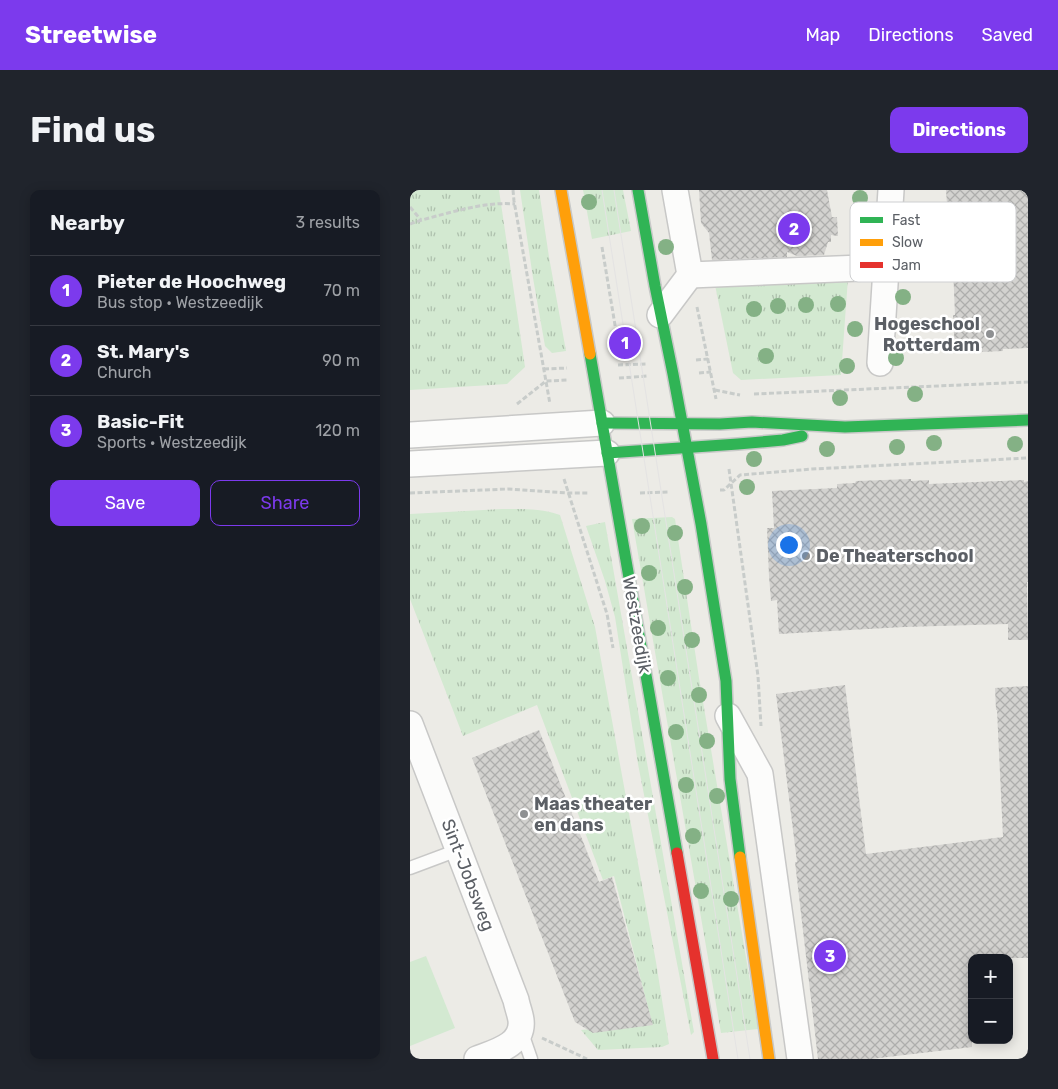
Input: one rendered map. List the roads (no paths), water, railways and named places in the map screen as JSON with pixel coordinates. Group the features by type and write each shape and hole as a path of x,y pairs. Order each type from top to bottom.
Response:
{"main road":[{"name":"Westzeedijk","path":"561,190 713,1059"},
{"path":"638,190 660,315 687,447 726,681 730,779 769,1059"},
{"path":"602,423 720,424 752,422 845,427 1028,420"},
{"path":"607,454 783,440 845,427"}],"street":[{"path":"660,315 690,275 675,190"},
{"path":"690,275 850,268"},
{"path":"880,363 885,282"},
{"path":"410,435 602,423"},
{"path":"410,464 607,454"},
{"path":"728,716 760,774 800,1059"},
{"name":"Sint-Jobsweg","path":"410,724 516,1000 521,1028"},
{"path":"477,1059 506,1048 521,1028"}],"lane":[{"path":"410,868 458,850"},
{"path":"521,1028 531,1059"}],"tram line":[{"path":"602,190 738,1059"},
{"path":"614,190 750,1059"}],"place":[{"name":"St. Mary's","path":"794,229"},
{"name":"Hogeschool Rotterdam","path":"990,334"},
{"name":"Pieter de Hoochweg","path":"625,343"},
{"name":"De Theaterschool","path":"806,556"},
{"name":"Maas theater en dans","path":"524,814"},
{"name":"Basic-Fit","path":"830,956"}]}
